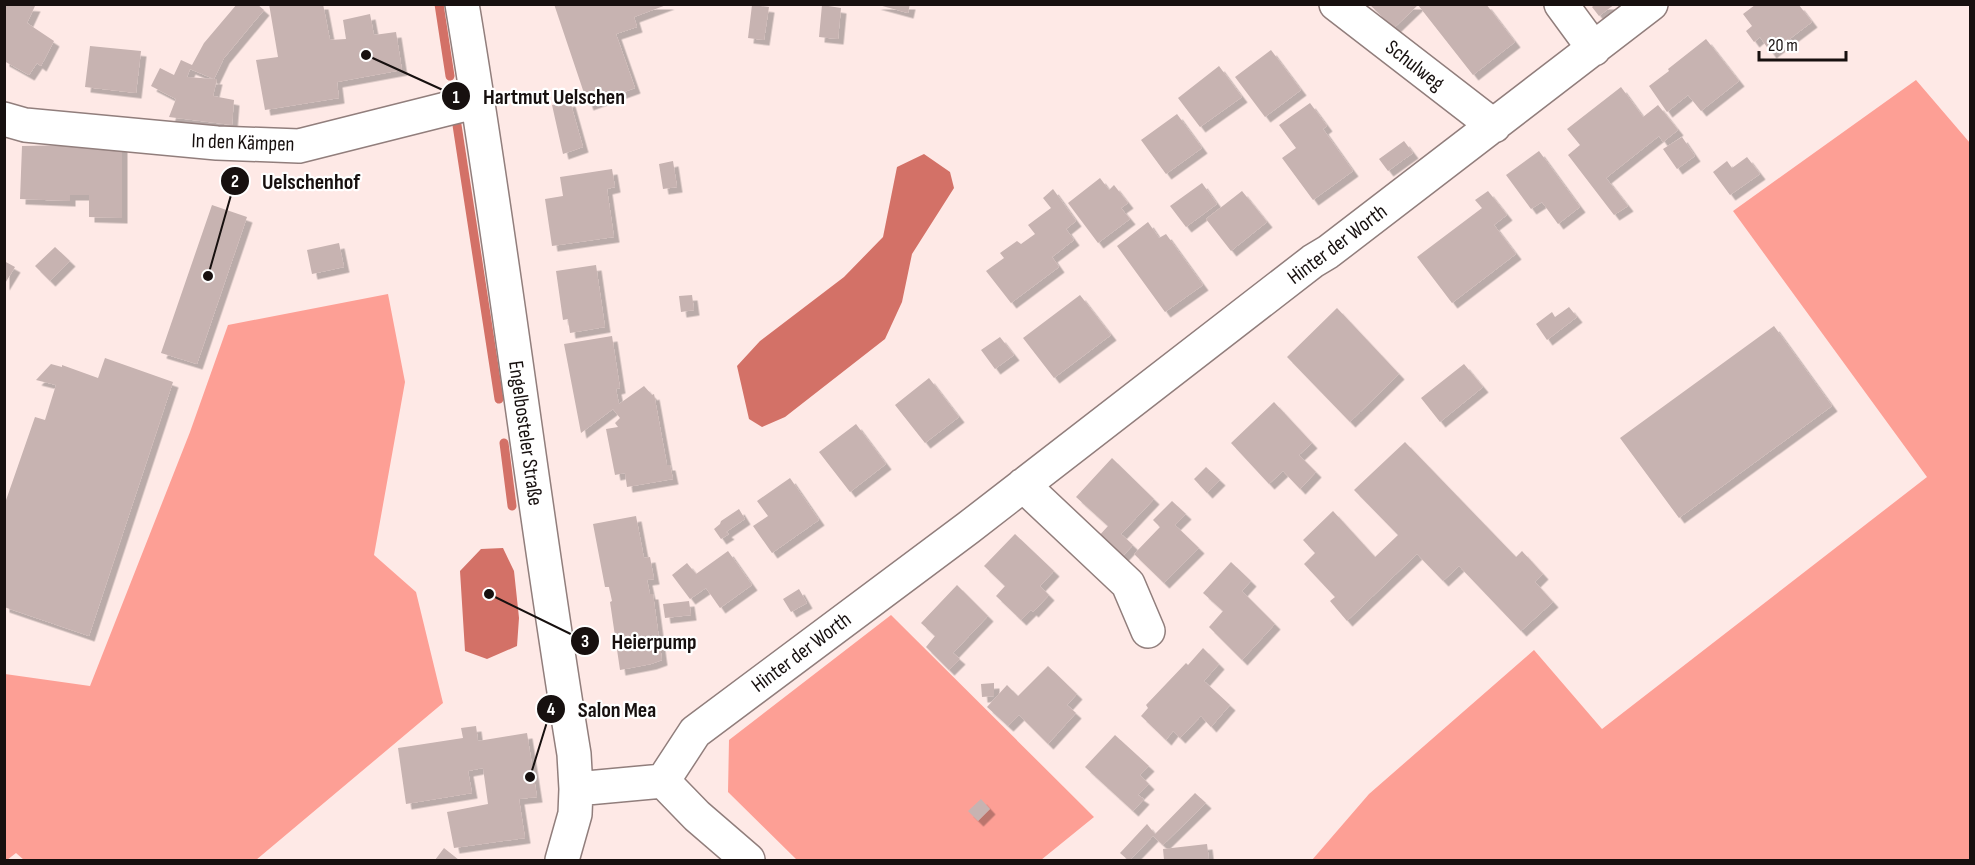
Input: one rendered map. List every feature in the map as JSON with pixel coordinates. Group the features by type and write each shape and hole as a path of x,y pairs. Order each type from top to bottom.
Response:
{"street":[{"name":"Engelbosteler Straße","path":"462,4 574,754 575,814 562,861"},
{"name":"Schulweg","path":"1336,4 1494,126"},
{"path":"1561,4 1594,49"},
{"name":"Hinter der Worth","path":"663,781 695,732 968,528 1313,261 1338,245 1651,4"},
{"name":"In den Kämpen","path":"4,119 25,124 205,142 299,146 478,101"},
{"path":"1023,485 1128,584 1148,631"},
{"path":"576,789 663,781 697,816 748,861"}],"shaded area":[{"path":"1916,80 1970,143 1970,860 1312,860 1369,794 1534,650 1602,729 1927,477 1733,211"},
{"path":"924,154 950,172 954,188 912,254 902,302 885,339 785,417 762,427 749,419 737,366 760,341 844,277 883,237 897,167"},
{"path":"388,294 405,382 374,555 416,592 443,703 256,860 24,860 16,853 5,860 5,674 90,686 190,432 228,325"},
{"path":"503,548 514,571 519,618 517,646 487,659 465,651 460,571 481,549"},
{"path":"891,615 1094,817 1041,860 797,860 728,792 729,740"}],"building":[{"path":"4,4 35,6 27,23 54,41 41,66 37,63 29,75 4,61"},
{"path":"237,4 257,4 264,10 224,58 214,79 217,79 213,96 234,100 232,125 169,117 176,99 151,86 160,68 174,75 181,60 192,65 204,43","holes":["190,69 214,79 187,77"]},
{"path":"269,4 323,4 330,40 346,39 343,20 370,14 374,35 396,32 402,70 337,82 339,98 265,110 256,60 278,57"},
{"path":"554,4 669,4 634,17 637,27 616,34 635,88 588,105"},
{"path":"875,4 910,4 908,13"},
{"path":"1369,4 1486,4 1515,42 1473,75 1418,5 1394,28"},
{"path":"1595,4 1615,4 1599,16 1592,7"},
{"path":"752,5 769,7 764,40 748,38"},
{"path":"822,5 841,8 838,39 819,37"},
{"path":"1755,5 1799,5 1812,22 1771,53 1760,37 1754,42 1746,31 1752,26 1743,14"},
{"path":"1706,39 1739,81 1701,111 1688,95 1667,112 1649,86"},
{"path":"90,46 141,51 136,93 85,87"},
{"path":"1271,50 1301,90 1265,117 1235,77"},
{"path":"1219,66 1242,97 1200,127 1178,98"},
{"path":"1621,87 1643,117 1658,105 1678,130 1663,142 1659,136 1606,178 1628,206 1614,215 1568,155 1580,145 1567,129"},
{"path":"570,101 583,147 563,154 552,105"},
{"path":"1310,103 1327,126 1323,129 1353,171 1313,200 1282,158 1296,148 1279,125"},
{"path":"1177,114 1202,148 1166,174 1141,140"},
{"path":"1682,137 1695,156 1677,169 1663,149"},
{"path":"1404,141 1413,153 1388,171 1379,159"},
{"path":"122,144 122,218 89,217 89,195 70,195 70,201 20,199 22,146"},
{"path":"1539,151 1580,207 1558,224 1542,202 1531,209 1506,175"},
{"path":"1747,157 1760,174 1730,195 1713,172 1727,161 1732,168"},
{"path":"673,161 677,187 663,189 659,164"},
{"path":"612,169 615,187 607,189 614,237 552,246 545,199 563,196 560,177"},
{"path":"1100,178 1109,190 1114,185 1128,203 1121,208 1130,219 1098,243 1068,203"},
{"path":"1202,183 1217,204 1186,227 1170,206"},
{"path":"1053,189 1076,221 1066,229 1074,240 1052,257 1059,267 1011,303 986,271 1004,258 1000,253 1017,241 1021,244 1035,234 1028,225 1051,208 1043,198"},
{"path":"1242,191 1267,222 1231,251 1206,219"},
{"path":"1488,191 1507,215 1494,225 1516,254 1452,303 1417,257 1482,208 1475,200"},
{"path":"212,205 247,217 197,364 161,353"},
{"path":"1148,222 1159,238 1166,234 1203,285 1165,312 1117,246"},
{"path":"339,243 344,267 312,274 307,250"},
{"path":"55,247 70,261 50,281 35,266"},
{"path":"4,261 15,267 4,285"},
{"path":"596,265 605,327 570,333 568,319 563,320 556,271"},
{"path":"692,295 694,310 681,312 679,296"},
{"path":"1080,295 1111,335 1054,378 1023,338"},
{"path":"1569,307 1577,317 1547,340 1536,324 1552,312 1555,317"},
{"path":"1337,308 1399,374 1350,422 1287,357"},
{"path":"1774,326 1832,406 1679,518 1620,438"},
{"path":"612,336 620,388 616,389 619,404 644,386 652,395 654,394 667,465 670,465 673,479 627,487 625,473 615,475 606,429 618,427 615,423 620,418 613,409 581,433 564,344"},
{"path":"1000,337 1014,355 995,369 981,350"},
{"path":"105,358 173,382 89,636 4,607 4,506 35,417 45,420 56,385 36,380 51,364 62,367 62,365 98,378"},
{"path":"1464,364 1483,387 1440,422 1421,398"},
{"path":"929,378 959,417 925,443 895,405"},
{"path":"1274,402 1312,443 1299,455 1316,472 1300,489 1283,471 1269,484 1231,443"},
{"path":"856,424 886,464 850,492 819,452"},
{"path":"1405,442 1516,557 1522,551 1543,574 1535,582 1553,602 1521,631 1459,566 1443,581 1417,554 1347,621 1330,601 1335,597 1304,564 1315,553 1303,540 1333,511 1375,557 1398,535 1354,490"},
{"path":"1112,458 1154,499 1121,534 1133,545 1120,559 1097,538 1108,526 1076,497"},
{"path":"1206,467 1220,480 1207,493 1194,479"},
{"path":"790,478 819,520 772,553 753,526 768,516 757,501"},
{"path":"1172,501 1186,514 1175,525 1199,548 1164,583 1134,554 1160,527 1153,520"},
{"path":"739,509 745,519 726,532 729,534 721,539 714,529 721,521"},
{"path":"636,516 644,558 650,557 654,579 647,580 650,594 653,594 662,660 620,670 610,602 612,601 609,587 605,587 593,524"},
{"path":"1015,534 1054,571 1040,586 1049,595 1033,612 1031,610 1021,620 996,596 1005,586 984,566"},
{"path":"728,551 752,585 720,608 706,588 690,599 672,575 687,563 696,574"},
{"path":"1231,562 1251,581 1242,591 1275,624 1242,660 1209,627 1223,611 1203,593"},
{"path":"957,585 988,616 953,653 960,659 949,670 926,647 935,636 921,623"},
{"path":"799,589 807,603 791,612 783,599"},
{"path":"689,601 691,615 665,618 663,604"},
{"path":"1203,648 1219,664 1204,681 1230,705 1211,727 1201,716 1180,738 1173,731 1166,740 1141,716 1148,708 1146,705"},
{"path":"1048,666 1077,694 1067,705 1076,713 1048,744 1019,715 1008,726 987,707 1007,685 1018,696"},
{"path":"994,683 994,696 982,697 981,684"},
{"path":"476,726 478,741 527,733 537,797 519,799 525,838 454,848 447,812 488,804 483,768 468,771 472,793 406,804 398,748 463,738 461,728"},
{"path":"1115,735 1149,766 1140,775 1149,784 1138,795 1144,799 1133,811 1085,767"},
{"path":"1195,793 1206,803 1163,845 1153,836 1130,860 1120,853 1147,824 1155,834"},
{"path":"981,799 990,809 978,821 968,811"},
{"path":"1207,844 1209,860 1164,860 1163,849"},
{"path":"444,848 459,860 435,860"}],"waterway":[{"path":"439,4 450,76"},
{"path":"457,125 499,399"},
{"path":"504,443 512,506"}],"place":[{"name":"Hartmut Uelschen","path":"366,55"},
{"name":"Uelschenhof","path":"208,276"},
{"name":"Heierpump","path":"489,594"},
{"name":"Salon Mea","path":"530,777"}]}
